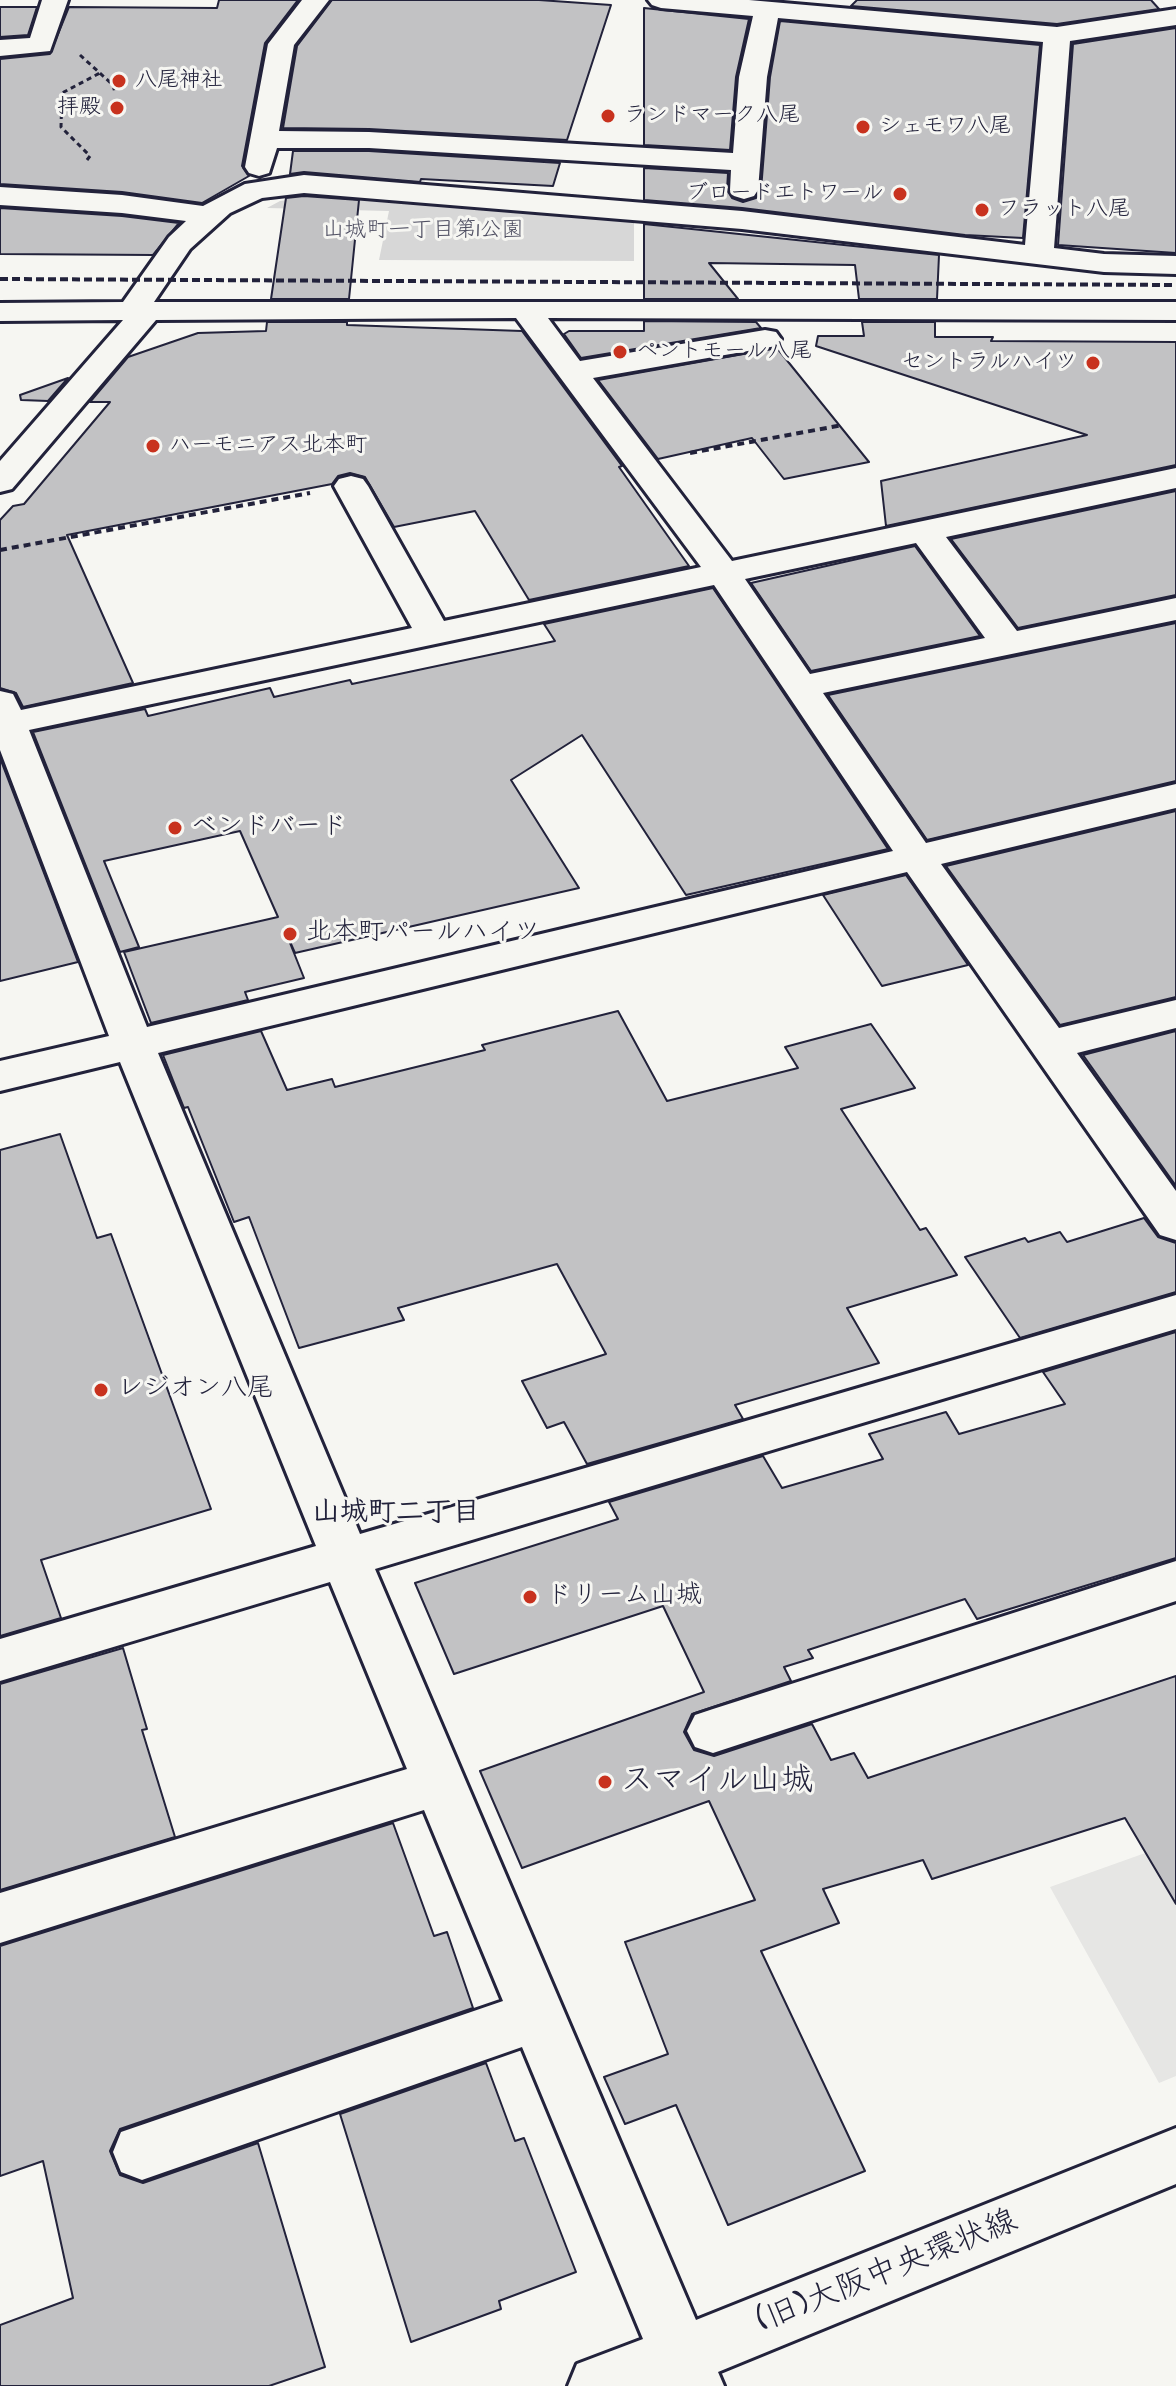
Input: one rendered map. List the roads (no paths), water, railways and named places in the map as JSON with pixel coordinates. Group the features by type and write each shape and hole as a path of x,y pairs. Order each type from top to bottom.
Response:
{"street":[{"path":"0,48 41,45 55,0"},
{"path":"255,190 281,44 316,0"},
{"path":"661,0 1048,34 1176,17"},
{"path":"742,220 753,77 767,9"},
{"path":"1020,11 1048,34"},
{"path":"1039,256 1048,34"},
{"path":"264,139 369,140 746,162"},
{"path":"0,482 138,313 179,243 220,207 255,190 304,184 742,220 1104,263 1176,265"},
{"path":"0,196 122,204 210,216"},
{"path":"525,309 724,574 917,858 1176,1224"},
{"path":"0,312 525,309 1176,311"},
{"path":"572,372 765,339"},
{"path":"686,2371 133,1043 16,792 3,713 433,634 1176,478"},
{"path":"351,486 433,634"},
{"path":"924,531 1008,644"},
{"path":"801,687 1176,609"},
{"path":"0,1076 1176,796"},
{"path":"1050,1045 1176,1014"},
{"path":"0,1660 1176,1312"},
{"path":"713,1731 1176,1581"},
{"path":"0,1918 439,1782"},
{"path":"142,2152 538,2015"},
{"name":"(旧)大阪中央環状線","path":"599,2386 686,2371 1176,2156"}],"railway":[{"path":"0,279 1176,285"}],"place":[{"name":"八尾神社","path":"119,81"},
{"name":"拝殿","path":"117,108"},
{"name":"ランドマーク八尾","path":"608,116"},
{"name":"シェモワ八尾","path":"863,127"},
{"name":"ブロードエトワール","path":"900,194"},
{"name":"フラット八尾","path":"982,210"},
{"name":"ペントモール八尾","path":"620,352"},
{"name":"セントラルハイツ","path":"1093,363"},
{"name":"ハーモニアス北本町","path":"153,446"},
{"name":"ベンドバード","path":"175,828"},
{"name":"北本町パールハイツ","path":"290,934"},
{"name":"レジオン八尾","path":"101,1390"},
{"name":"ドリーム山城","path":"530,1597"},
{"name":"スマイル山城","path":"605,1782"}],"district":[{"name":"山城町二丁目","path":"396,1514"}],"park label":[{"name":"山城町一丁目第1公園","path":"423,231"}]}
